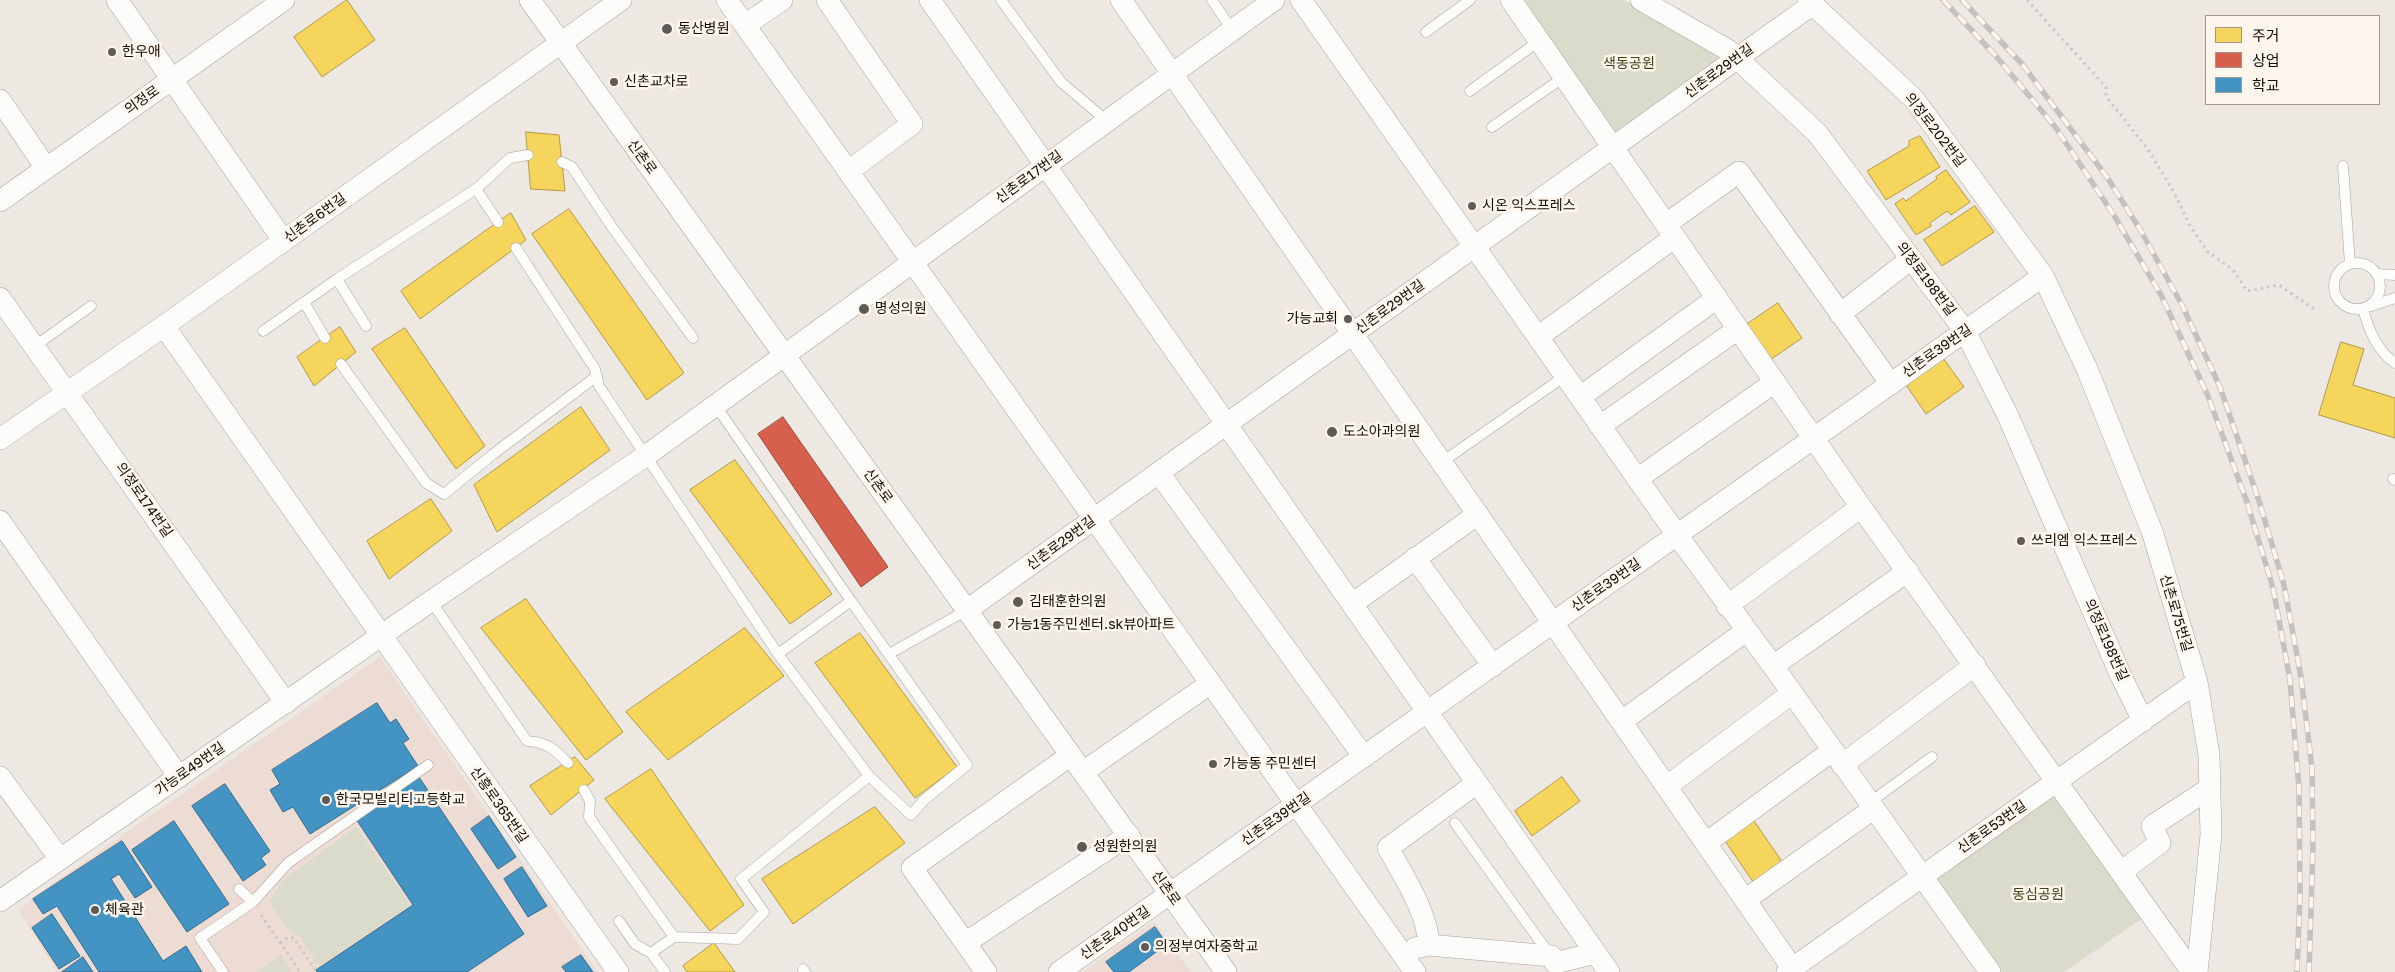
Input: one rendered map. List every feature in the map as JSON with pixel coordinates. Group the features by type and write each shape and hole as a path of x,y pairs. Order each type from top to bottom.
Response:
{"street":[{"path":"117,0 283,240"},
{"name":"의정로","path":"0,201 284,0"},
{"name":"신촌로","path":"530,0 1226,972"},
{"name":"신촌로6번길","path":"0,439 164,326 621,0"},
{"path":"727,0 1415,972"},
{"path":"745,25 782,0"},
{"path":"827,0 912,124 849,171"},
{"path":"930,0 1609,972"},
{"path":"1121,0 1706,843 1792,971"},
{"name":"신촌로17번길","path":"647,455 1274,0"},
{"path":"1301,0 1676,536 1773,666 1791,694 1990,972"},
{"path":"1511,0 1861,507 2192,972"},
{"name":"의정로198번길","path":"1641,0 1728,50 1817,133 1965,331 2008,416 2121,676 2143,721"},
{"name":"신촌로29번길","path":"967,610 1737,59 1811,2"},
{"name":"의정로202번길","path":"1811,2 1914,99 2042,276"},
{"path":"0,100 46,168"},
{"path":"1538,337 1671,231 1739,172 1891,384"},
{"path":"1840,314 1911,259"},
{"name":"신촌로39번길","path":"1170,894 2042,276"},
{"name":"신촌로75번길","path":"2042,276 2087,369 2153,534 2197,682 2209,755 2211,835 2197,972"},
{"name":"의정로174번길","path":"0,298 68,391 286,703"},
{"path":"1580,397 1717,298"},
{"name":"신흥로365번길","path":"164,326 618,972"},
{"path":"1600,426 1738,329"},
{"path":"1637,479 1774,382"},
{"name":"가능로49번길","path":"0,901 431,601 647,455"},
{"path":"1159,473 1364,757"},
{"path":"1727,606 1861,507"},
{"path":"1352,604 1478,514"},
{"path":"0,521 179,777"},
{"path":"1415,558 1493,666"},
{"path":"1773,666 1908,572"},
{"path":"1622,722 1746,631"},
{"path":"1706,843 1975,665"},
{"name":"신촌로53번길","path":"1792,971 1922,876 2197,682"},
{"path":"1083,772 1211,683"},
{"path":"1666,786 1791,694"},
{"path":"986,972 912,868 1070,755"},
{"path":"0,777 60,859"},
{"path":"1429,945 1428,928 1388,848 1477,783"},
{"path":"2121,872 2160,843 2152,826 2210,788"},
{"path":"1745,900 1871,806"},
{"path":"965,943 1128,835"},
{"name":"신촌로40번길","path":"1059,972 1170,894"},
{"path":"1400,951 1429,945 1551,956 1555,963 1596,953"}],"lane":[{"path":"1001,0 1061,82 1107,121"},
{"path":"1212,0 1232,30"},
{"path":"1426,32 1470,0"},
{"path":"1470,91 1540,41"},
{"path":"1492,127 1564,77"},
{"path":"263,331 337,279 476,189 510,158 528,155"},
{"path":"562,162 572,167 612,227 693,338"},
{"path":"2343,166 2350,264"},
{"path":"476,189 498,222"},
{"path":"516,248 595,369 599,386 647,455 778,654 869,776 910,815 924,800 967,765 716,406"},
{"path":"2395,275 2377,274 2362,264 2350,264 2338,274 2334,289 2336,296 2347,307 2365,308 2395,298"},
{"path":"2365,308 2374,302 2380,289 2377,274"},
{"path":"337,279 366,326"},
{"path":"304,302 325,338"},
{"path":"35,346 91,306"},
{"path":"2365,308 2370,331 2384,356 2395,364"},
{"path":"341,364 426,483 444,494 492,455 597,376"},
{"path":"1442,462 1565,376"},
{"path":"431,601 527,742 541,742 554,749 568,762"},
{"path":"778,654 852,601"},
{"path":"889,654 967,610"},
{"path":"1871,806 1932,757"},
{"path":"223,972 200,938 253,902 288,863 428,765"},
{"path":"651,953 674,937 738,939 764,912 741,879 869,776"},
{"path":"584,790 590,801 589,817 674,937"},
{"path":"1455,823 1551,956"},
{"path":"239,889 253,902"},
{"path":"619,920 635,944 651,953 664,972"}],"path":[{"path":"2027,0 2106,86 2106,96 2149,151 2175,194 2189,224 2207,251 2233,270 2247,291 2279,284 2314,309"},
{"path":"253,902 300,972"},
{"path":"280,943 289,937 294,938 317,972"}],"shaded area":[{"name":"한국모빌리티고등학교","path":"380,657 598,972 57,972 19,911 42,891"},
{"name":"의정부여자중학교","path":"1154,921 1191,972 1082,972"}],"green space":[{"name":"색동공원","path":"1519,0 1624,0 1721,54 1728,63 1616,139"},
{"name":"동심공원","path":"2055,790 2143,918 2064,972 2003,972 1935,877"},
{"path":"356,827 410,905 319,966 298,935 290,933 269,902 282,881"},
{"path":"281,954 292,972 256,972"}],"building: 주거":[{"path":"347,0 375,40 322,77 294,37"},
{"path":"526,132 559,135 565,191 531,189"},
{"path":"1920,136 1940,167 1886,200 1867,171 1909,146 1909,141"},
{"path":"1946,170 1970,202 1951,215 1947,211 1930,223 1931,226 1916,235 1895,204 1903,198 1906,201 1937,179 1936,177"},
{"path":"1975,206 1994,232 1942,266 1924,240"},
{"path":"569,209 684,373 647,400 532,234"},
{"path":"511,213 526,240 420,319 401,291"},
{"path":"1778,303 1802,338 1770,360 1746,325"},
{"path":"340,327 356,352 314,386 297,357"},
{"path":"405,328 485,446 456,469 372,349"},
{"path":"2341,342 2364,349 2353,385 2395,398 2395,438 2319,415"},
{"path":"1943,358 1964,387 1926,414 1906,385"},
{"path":"581,407 610,450 497,532 474,485"},
{"path":"735,460 832,594 790,624 690,490"},
{"path":"431,499 452,531 389,579 367,541"},
{"path":"526,599 623,732 586,760 481,628"},
{"path":"745,628 784,676 668,760 626,712"},
{"path":"860,633 957,767 915,798 815,663"},
{"path":"575,757 594,780 551,815 530,786"},
{"path":"651,769 744,905 710,931 605,799"},
{"path":"1562,777 1580,801 1532,836 1515,811"},
{"path":"875,807 905,843 793,924 762,879"},
{"path":"1752,818 1785,866 1756,886 1723,838"},
{"path":"714,943 735,972 687,972 683,966"}],"building: 상업":[{"path":"783,417 888,567 861,587 758,434"}],"building: 학교":[{"path":"377,703 390,723 396,719 409,739 403,743 418,766 310,834 293,807 283,812 270,790 280,784 272,770"},
{"path":"419,777 524,934 467,972 317,972 316,970 413,905 356,819"},
{"path":"225,784 270,851 261,858 266,865 243,881 192,806"},
{"path":"489,816 516,857 498,869 471,829"},
{"path":"174,821 229,904 187,932 132,850"},
{"name":"체육관","path":"122,841 152,887 135,898 119,874 111,879 163,961 186,946 202,972 99,972 57,906 43,914 33,899"},
{"path":"522,867 547,906 528,917 504,879"},
{"path":"52,914 80,956 59,969 32,928"},
{"path":"1155,927 1167,944 1129,972 1114,972 1106,962"},
{"path":"581,955 593,972 566,972 562,967"},
{"path":"83,957 93,972 62,972"}],"railway":[{"path":"1943,0 1995,55 2056,128 2115,217 2161,295 2208,396 2247,502 2273,588 2290,680 2299,788 2300,894 2297,972"},
{"path":"1962,0 2022,64 2107,177 2141,231 2182,305 2220,387 2260,504 2284,585 2301,677 2312,768 2313,847 2309,972"}],"place":[{"name":"동산병원","path":"667,29"},
{"name":"한우애","path":"112,52"},
{"name":"신촌교차로","path":"614,82"},
{"name":"시온 익스프레스","path":"1472,206"},
{"name":"명성의원","path":"864,309"},
{"name":"가능교회","path":"1348,319"},
{"name":"도소아과의원","path":"1332,432"},
{"name":"쓰리엠 익스프레스","path":"2021,541"},
{"name":"김태훈한의원","path":"1018,602"},
{"name":"가능1동주민센터.sk뷰아파트","path":"997,625"},
{"name":"가능동 주민센터","path":"1213,764"},
{"name":"한국모빌리티고등학교","path":"326,800"},
{"name":"성원한의원","path":"1082,847"},
{"name":"체육관","path":"95,910"},
{"name":"의정부여자중학교","path":"1145,947"}]}
